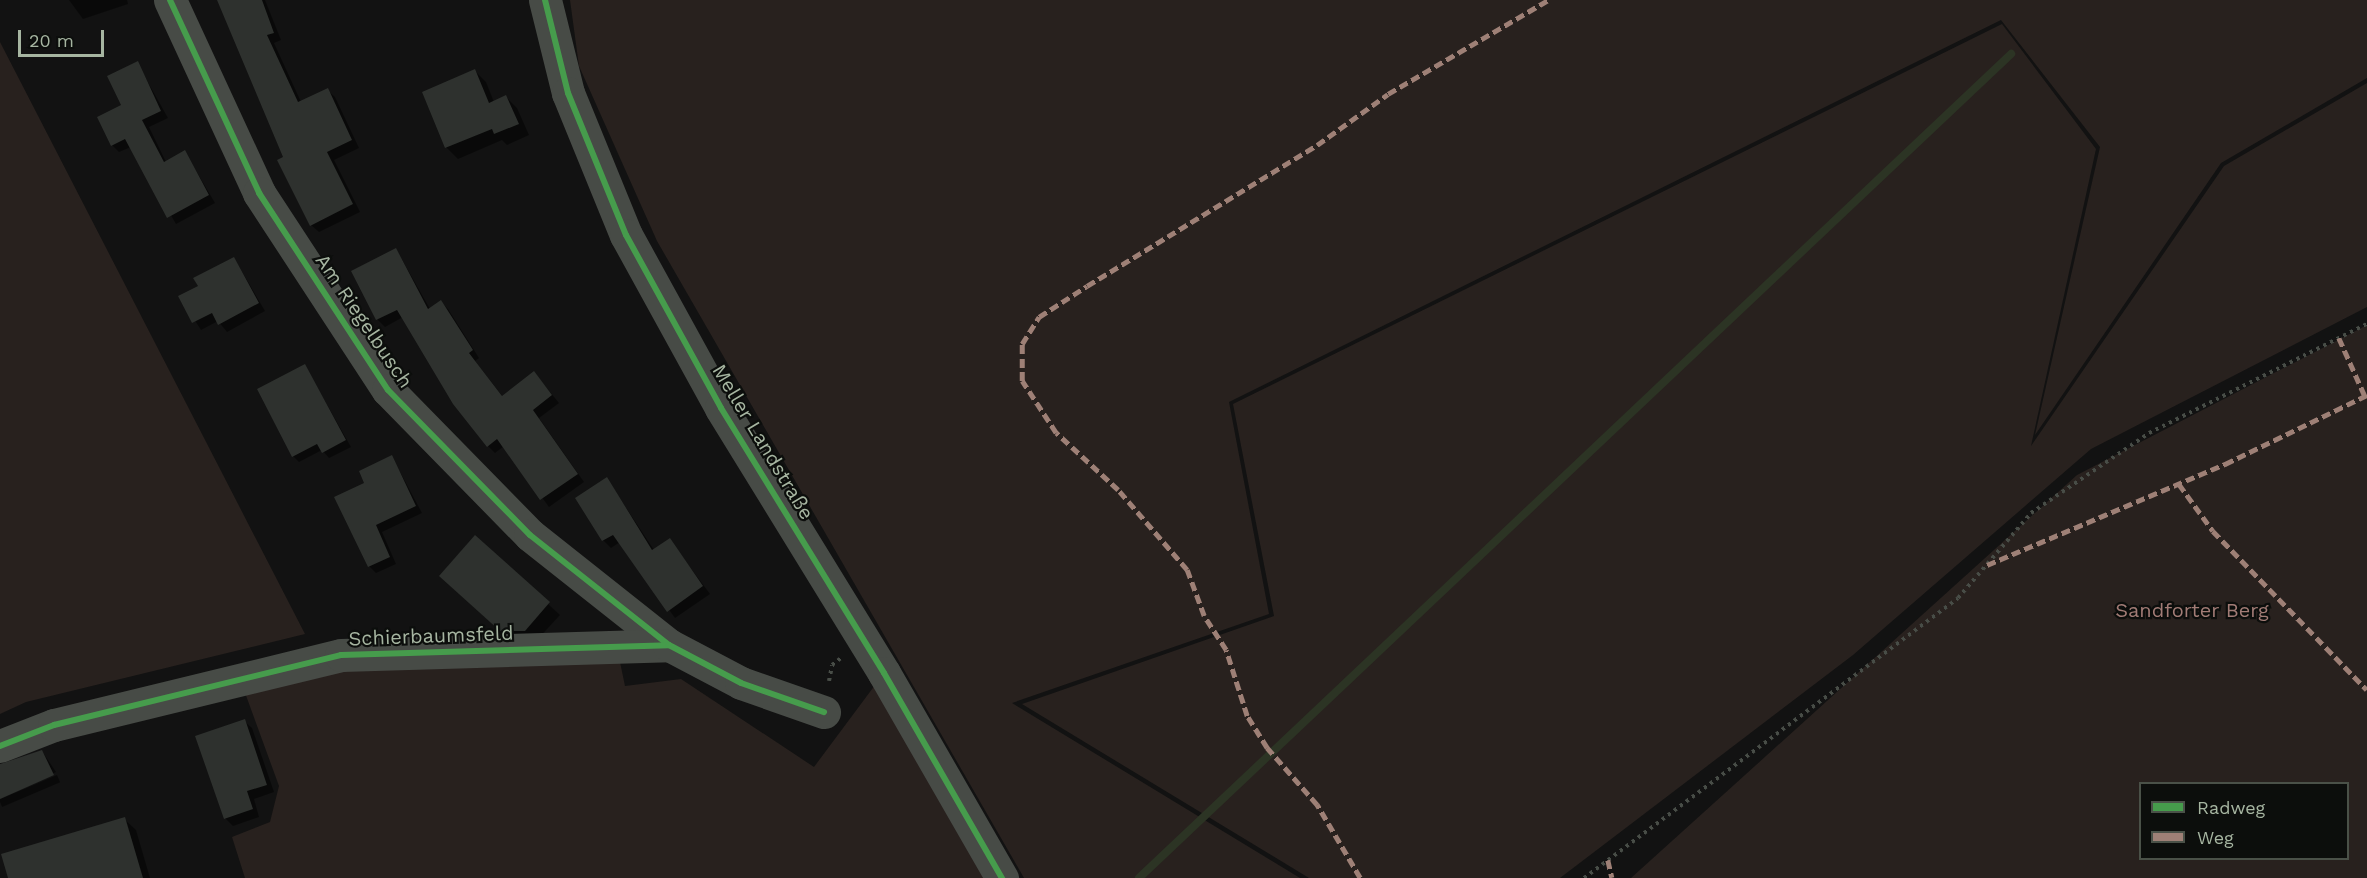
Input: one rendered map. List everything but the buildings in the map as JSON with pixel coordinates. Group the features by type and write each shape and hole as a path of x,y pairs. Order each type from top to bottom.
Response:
{"street":[{"name":"Am Riegelbusch","path":"170,0 259,193 388,390 530,535 669,645"},
{"name":"Meller Landstraße","path":"545,0 568,93 626,235 721,408 865,643 1002,878"},
{"name":"Schierbaumsfeld","path":"0,746 54,725 341,655 669,645 741,683 824,712"}],"path":[{"path":"1584,878 1958,598 2031,513 2150,433 2367,324"},
{"path":"824,712 832,664 865,643"}],"green space":[{"path":"570,0 2367,0 2367,78 2221,163 2035,435 2100,147 2001,20 1229,402 1269,614 1012,703 1300,878 1024,878 657,241 579,66"},
{"path":"2002,24 2096,149 2031,446 2224,166 2367,83 2367,307 2091,449 1853,655 1560,878 1309,878 1022,704 1274,616 1233,404"},
{"path":"0,42 305,634 26,702 0,714"},
{"name":"Sandforter Berg","path":"2367,325 2367,878 1631,878 2077,475"},
{"path":"341,655 620,662 625,686 681,679 814,767 884,673 1002,878 245,878 232,837 270,822 279,786 244,690"}],"waterway":[{"path":"1139,878 2011,54"}],"marked path":[{"path":"1360,878 1317,805 1267,748 1247,716 1226,650 1204,616 1187,570 1118,490 1056,433 1022,381 1022,344 1039,317 1317,145 1388,94 1548,0"},
{"path":"2339,338 2365,396"},
{"path":"1987,565 2225,464 2367,395"},
{"path":"2179,484 2213,531 2367,690"},
{"path":"1608,860 1612,878"}],"cycle path":[{"path":"170,0 259,193 388,390 530,535 669,645"},
{"path":"545,0 568,93 626,235 721,408 884,673 1002,878"},
{"path":"0,746 54,725 341,655 669,645 741,683 824,712"}]}
